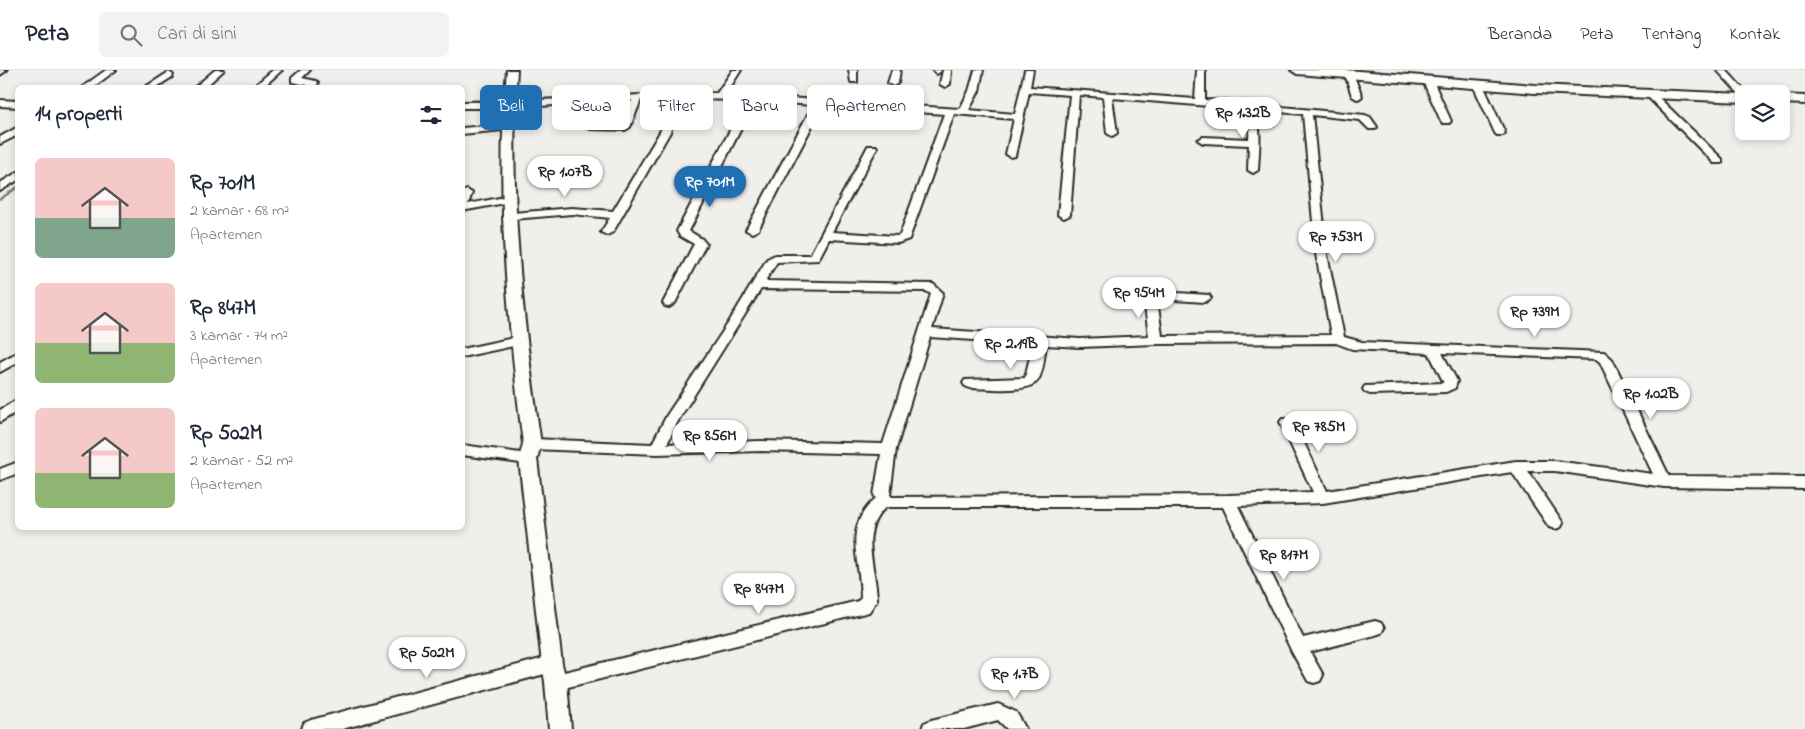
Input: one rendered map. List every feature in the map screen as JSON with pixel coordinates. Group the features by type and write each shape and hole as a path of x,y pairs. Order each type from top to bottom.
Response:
{"highway":[{"path":"1297,70 1403,75 1428,81 1478,85 1735,98"},
{"path":"1790,99 1805,100"}],"main road":[{"path":"510,85 512,70"},
{"path":"510,130 510,199 513,216 518,340 560,729"}],"street":[{"path":"90,85 112,70"},
{"path":"202,85 220,70"},
{"path":"260,85 278,70"},
{"path":"306,70 295,80 313,83 312,85"},
{"path":"720,96 737,70"},
{"path":"893,84 896,70"},
{"path":"945,84 947,70"},
{"path":"963,112 974,91 979,70"},
{"path":"1010,154 1029,70"},
{"path":"1200,102 1201,70"},
{"path":"1721,70 1735,85"},
{"path":"1340,72 1357,96"},
{"path":"153,85 168,75"},
{"path":"1428,81 1446,122"},
{"path":"1478,85 1500,133"},
{"path":"1024,89 1248,105 1362,117 1367,118 1372,127"},
{"path":"1064,215 1075,92"},
{"path":"1107,94 1112,133"},
{"path":"1650,94 1718,161"},
{"path":"713,96 723,96"},
{"path":"542,104 638,97 630,115"},
{"path":"0,103 15,104"},
{"path":"465,105 480,105"},
{"path":"1248,105 1255,125 1253,170"},
{"path":"924,109 1018,117"},
{"path":"825,234 898,240 905,237 950,111"},
{"path":"1307,111 1313,185 1326,286 1338,339"},
{"path":"752,230 807,126"},
{"path":"465,131 480,130"},
{"path":"607,232 666,130"},
{"path":"669,303 700,244 682,231 736,130"},
{"path":"0,141 15,132"},
{"path":"1204,140 1255,142"},
{"path":"657,449 672,418 735,322 767,265 775,259 814,258 872,148"},
{"path":"0,198 6,184"},
{"path":"465,198 467,193"},
{"path":"465,206 510,199"},
{"path":"513,216 564,211 617,215"},
{"path":"756,286 929,287 936,290 937,296 889,449 882,495 884,500 890,503 1228,501 1324,497 1516,466 1555,466 1664,481 1805,483"},
{"path":"1128,294 1205,298"},
{"path":"1150,295 1156,340"},
{"path":"925,333 1080,343 1156,340 1338,339 1352,345 1434,350 1590,354 1605,359 1664,481"},
{"path":"465,352 518,340"},
{"path":"970,383 1023,384 1030,381 1033,377 1040,341"},
{"path":"1370,388 1446,387 1450,385 1434,350"},
{"path":"0,368 15,358"},
{"path":"0,417 15,406"},
{"path":"1287,422 1324,497"},
{"path":"465,450 487,452 761,446 889,449"},
{"path":"1516,466 1555,524"},
{"path":"0,475 15,468"},
{"path":"556,682 862,607 869,600 863,553 863,529 868,514 884,500"},
{"path":"1228,501 1298,647 1314,675"},
{"path":"1298,647 1375,628"},
{"path":"311,729 552,664"},
{"path":"930,729 998,712 1007,714 1017,729"}],"waterway":[{"path":"0,199 15,189"}]}
